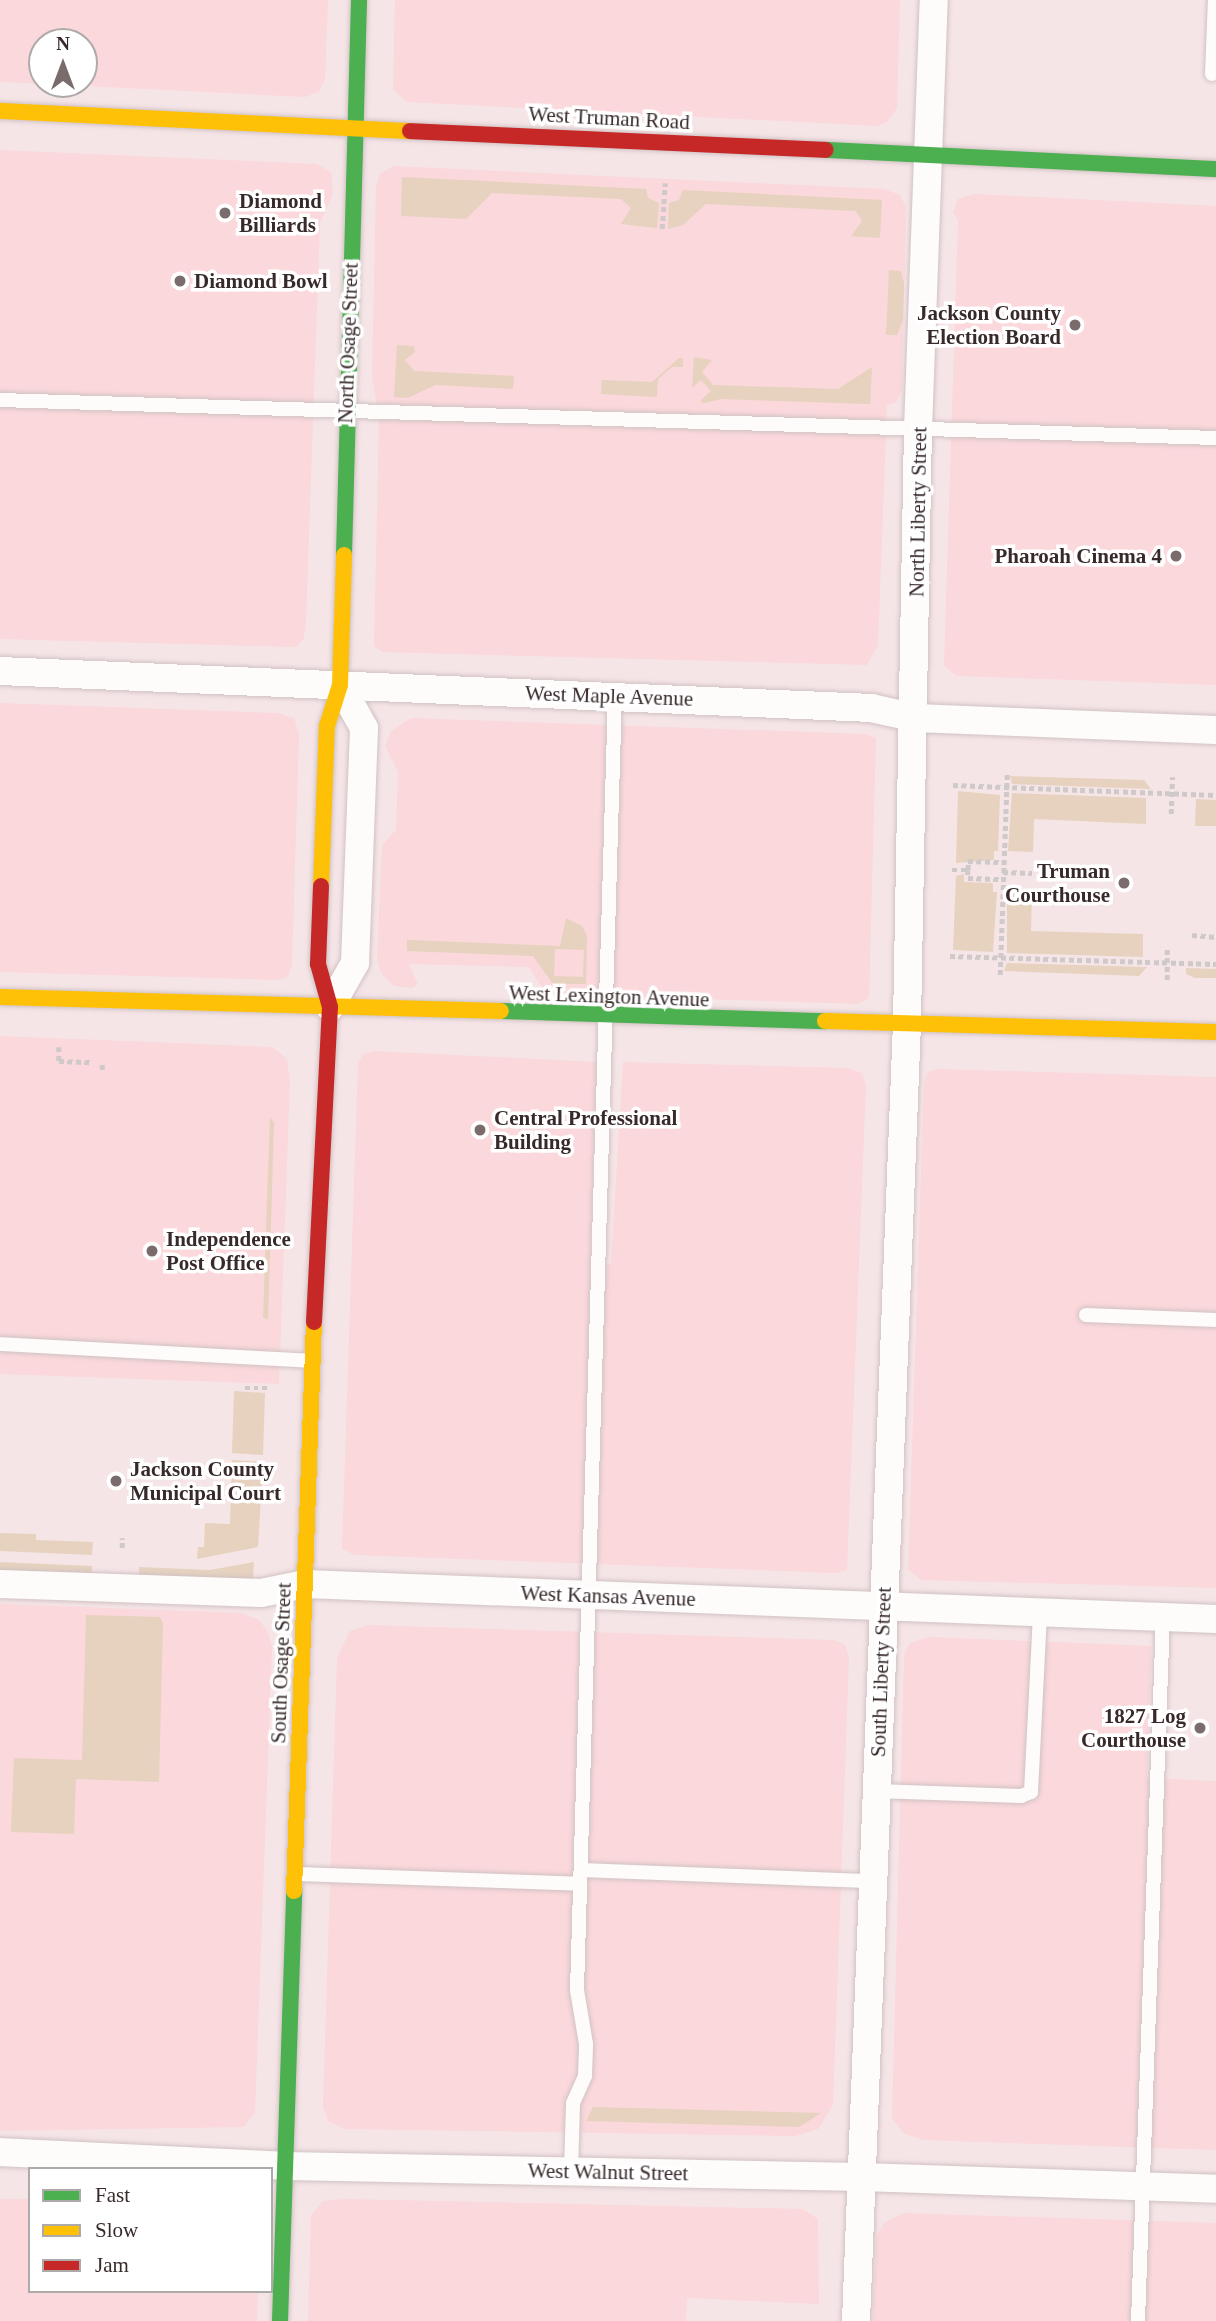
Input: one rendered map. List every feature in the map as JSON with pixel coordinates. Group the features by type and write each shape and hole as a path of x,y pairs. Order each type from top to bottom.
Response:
{"street":[{"name":"North Osage Street","path":"330,1007 318,964 327,726 340,685 359,0"},
{"name":"North Liberty Street","path":"907,1023 916,718 918,429 934,0"},
{"name":"West Truman Road","path":"0,111 928,153 1216,169"},
{"name":"West Maple Avenue","path":"0,671 871,708 916,718 1216,730"},
{"path":"330,1007 355,963 364,728 340,685"},
{"name":"West Lexington Avenue","path":"0,997 606,1018 1216,1032"},
{"name":"South Osage Street","path":"280,2321 313,1361 330,1007"},
{"name":"South Liberty Street","path":"856,2321 907,1023"},
{"name":"West Kansas Avenue","path":"0,1584 261,1593 305,1584 1216,1619"},
{"name":"West Walnut Street","path":"0,2152 285,2166 862,2177 1216,2189"}],"lane":[{"path":"1212,74 1216,0"},
{"path":"0,400 1216,438"},
{"path":"571,2171 573,2103 585,2076 586,2044 577,1990 615,696"},
{"path":"1086,1315 1216,1320"},
{"path":"0,1344 313,1361"},
{"path":"876,1791 1021,1796 1031,1792 1041,1612"},
{"path":"1138,2321 1163,1617"},
{"path":"295,1874 873,1881"}],"path":[{"path":"662,229 665,183"},
{"path":"1000,975 1007,772"},
{"path":"1171,814 1172,777"},
{"path":"953,785 1216,795"},
{"path":"1003,878 968,878 968,861 1004,862"},
{"path":"952,870 968,870"},
{"path":"1003,872 1032,873"},
{"path":"1192,935 1216,937"},
{"path":"1167,946 1167,980"},
{"path":"950,956 1216,964"},
{"path":"59,1047 59,1061 93,1062"},
{"path":"102,1063 102,1070"},
{"path":"245,1388 270,1388"},
{"path":"122,1538 122,1548"}],"shaded area":[{"path":"0,0 328,0 325,79 319,92 305,97 98,87 98,28 28,28 28,83 0,82"},
{"path":"395,0 900,0 897,108 887,122 878,126 407,102 393,90"},
{"path":"0,150 317,164 331,172 333,194 320,223 306,621 304,638 296,647 0,639"},
{"path":"393,166 884,189 900,195 906,207 902,391 896,402 887,405 878,645 867,665 382,652 374,646 379,420 372,375 376,185 380,174"},
{"path":"402,177 646,189 648,198 659,203 657,228 621,224 631,208 621,199 492,193 466,219 401,216"},
{"path":"683,190 882,200 880,238 851,236 862,221 856,211 706,204 683,225 668,229 669,203 679,200"},
{"path":"974,194 1216,206 1216,685 957,676 944,666 958,220 953,213 958,199"},
{"path":"889,270 901,271 904,283 903,320 897,335 886,335"},
{"path":"397,345 414,346 415,352 405,360 414,371 514,376 513,389 435,385 408,398 394,397"},
{"path":"694,357 712,360 702,372 713,385 838,389 872,367 870,404 721,399 704,403 700,401 711,391 701,380 692,388"},
{"path":"679,358 683,358 683,367 672,367 658,379 657,397 601,394 602,380 652,382"},
{"path":"0,703 278,713 294,718 299,734 292,965 288,976 279,980 0,972"},
{"path":"411,718 865,734 876,738 869,998 858,1004 546,994 529,967 409,964 418,984 412,988 394,986 381,973 377,958 382,845 396,830 398,772 385,746 391,731"},
{"path":"1010,776 1144,780 1151,789 1012,784"},
{"path":"958,791 1000,795 998,851 994,851 994,860 956,863"},
{"path":"1012,793 1146,798 1146,824 1034,819 1033,852 1008,851"},
{"path":"1196,799 1216,800 1216,826 1195,826"},
{"path":"964,874 964,882 993,883 993,892 997,892 993,952 953,950 956,876"},
{"path":"1007,893 1032,893 1031,931 1143,934 1143,957 1007,953"},
{"path":"566,918 582,926 587,936 586,984 553,984 533,956 407,951 407,940 560,946","holes":["555,949 584,950 583,977 554,976"]},
{"path":"1007,963 1147,967 1139,976 1004,971"},
{"path":"1186,968 1216,969 1216,978 1195,978 1186,974"},
{"path":"0,1036 272,1047 287,1059 290,1081 279,1384 0,1374"},
{"path":"376,1051 597,1062 590,1263 611,1264 623,1062 848,1068 862,1073 866,1085 847,1570 835,1573 355,1555 342,1549 358,1063 363,1054"},
{"path":"936,1069 1216,1077 1216,1588 921,1580 908,1569 924,1083 928,1072"},
{"path":"270,1117 274,1123 268,1319 263,1318"},
{"path":"234,1391 265,1393 263,1455 232,1453"},
{"path":"232,1460 263,1462 258,1547 197,1559 198,1547 204,1547 205,1523 230,1524"},
{"path":"0,1533 36,1534 36,1540 93,1542 92,1555 0,1551"},
{"path":"0,1562 92,1566 92,1573 0,1570"},
{"path":"254,1562 253,1579 139,1575 139,1567 210,1570"},
{"path":"0,1604 241,1613 259,1620 268,1632 272,1647 255,2113 243,2127 0,2131"},
{"path":"86,1615 160,1617 163,1623 159,1782 76,1779 74,1834 11,1832 14,1758 82,1760"},
{"path":"368,1625 834,1640 845,1645 849,1658 833,2105 818,2129 795,2136 345,2129 328,2121 323,2106 337,1658 350,1631"},
{"path":"929,1637 1151,1646 1147,1778 1216,1781 1216,2150 923,2140 905,2134 892,2119 904,1655 910,1643"},
{"path":"593,2107 821,2113 799,2127 586,2121"},
{"path":"0,2199 28,2199 28,2293 258,2293 257,2321 0,2321"},
{"path":"345,2199 803,2209 818,2219 819,2304 687,2298 686,2321 308,2321 311,2215 323,2201"},
{"path":"903,2213 1216,2223 1216,2321 873,2321 876,2237 884,2223"}],"traffic: fast":[{"path":"344,555 359,0"},
{"path":"826,150 1216,169"},
{"path":"501,1011 825,1021"},
{"path":"280,2321 294,1891"}],"traffic: slow":[{"path":"0,111 410,131"},
{"path":"321,886 327,726 340,685 344,555"},
{"path":"0,997 501,1011"},
{"path":"825,1021 1216,1032"},
{"path":"294,1891 314,1322"}],"traffic: jam":[{"path":"410,131 826,150"},
{"path":"314,1322 330,1007 318,964 321,886"}],"place":[{"name":"Diamond Billiards","path":"225,213"},
{"name":"Diamond Bowl","path":"180,281"},
{"name":"Jackson County Election Board","path":"1075,325"},
{"name":"Pharoah Cinema 4","path":"1176,556"},
{"name":"Truman Courthouse","path":"1124,883"},
{"name":"Central Professional Building","path":"480,1130"},
{"name":"Independence Post Office","path":"152,1251"},
{"name":"Jackson County Municipal Court","path":"116,1481"},
{"name":"1827 Log Courthouse","path":"1200,1728"}]}
